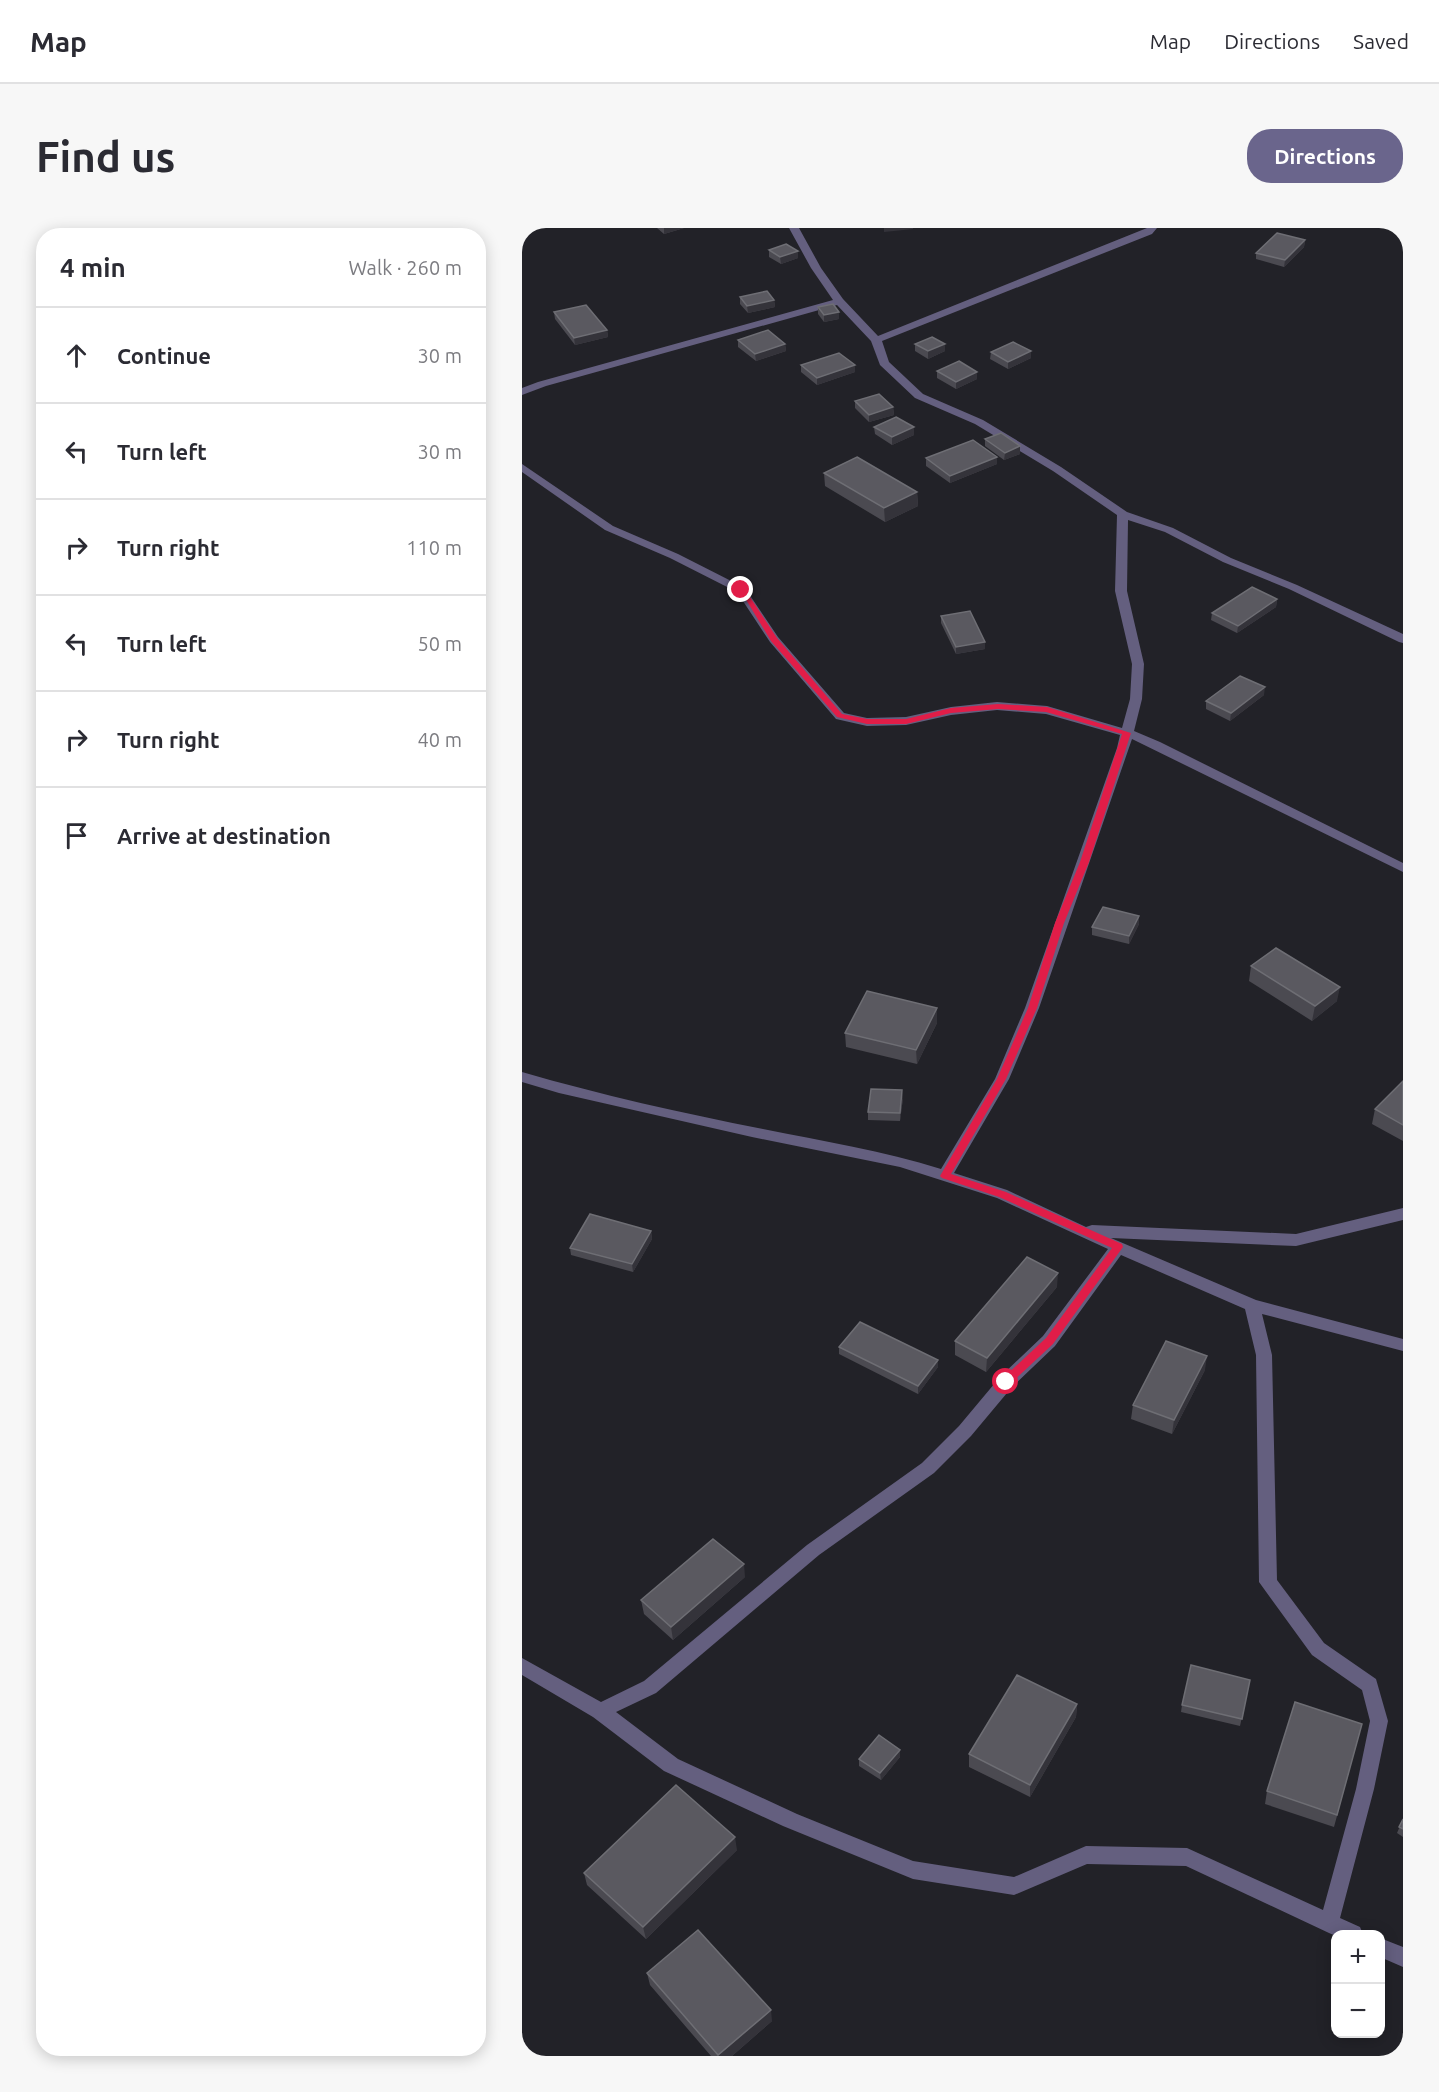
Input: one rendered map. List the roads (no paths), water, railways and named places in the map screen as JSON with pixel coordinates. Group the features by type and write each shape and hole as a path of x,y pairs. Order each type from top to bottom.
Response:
{"street":[{"path":"794,228 816,268 840,301 876,340 884,363 919,396 979,422 1057,469 1123,514 1169,530 1227,560 1293,586 1403,639"},
{"path":"876,340 1149,232 1152,228"},
{"path":"522,392 542,384 840,301"},
{"path":"522,467 609,528 674,556 741,590 774,639 840,716 867,722 906,721 951,711 998,706 1047,710 1127,733 1156,745 1403,868"},
{"path":"945,1176 1002,1079 1032,1008 1127,733 1136,699 1138,664 1121,591 1123,514"},
{"path":"522,1077 559,1088 752,1132 902,1162 1002,1194 1080,1231 1252,1305 1403,1345"},
{"path":"1080,1231 1296,1240 1403,1214"},
{"path":"600,1711 650,1687 813,1550 928,1468 965,1431 1006,1382 1049,1341 1118,1247"},
{"path":"1252,1305 1265,1366 1268,1582 1318,1649 1370,1685 1379,1721 1365,1790 1329,1924"},
{"path":"522,1666 600,1711 671,1766 790,1820 913,1870 1014,1886 1086,1855 1187,1857 1342,1930"},
{"path":"1385,1949 1403,1957"}]}
